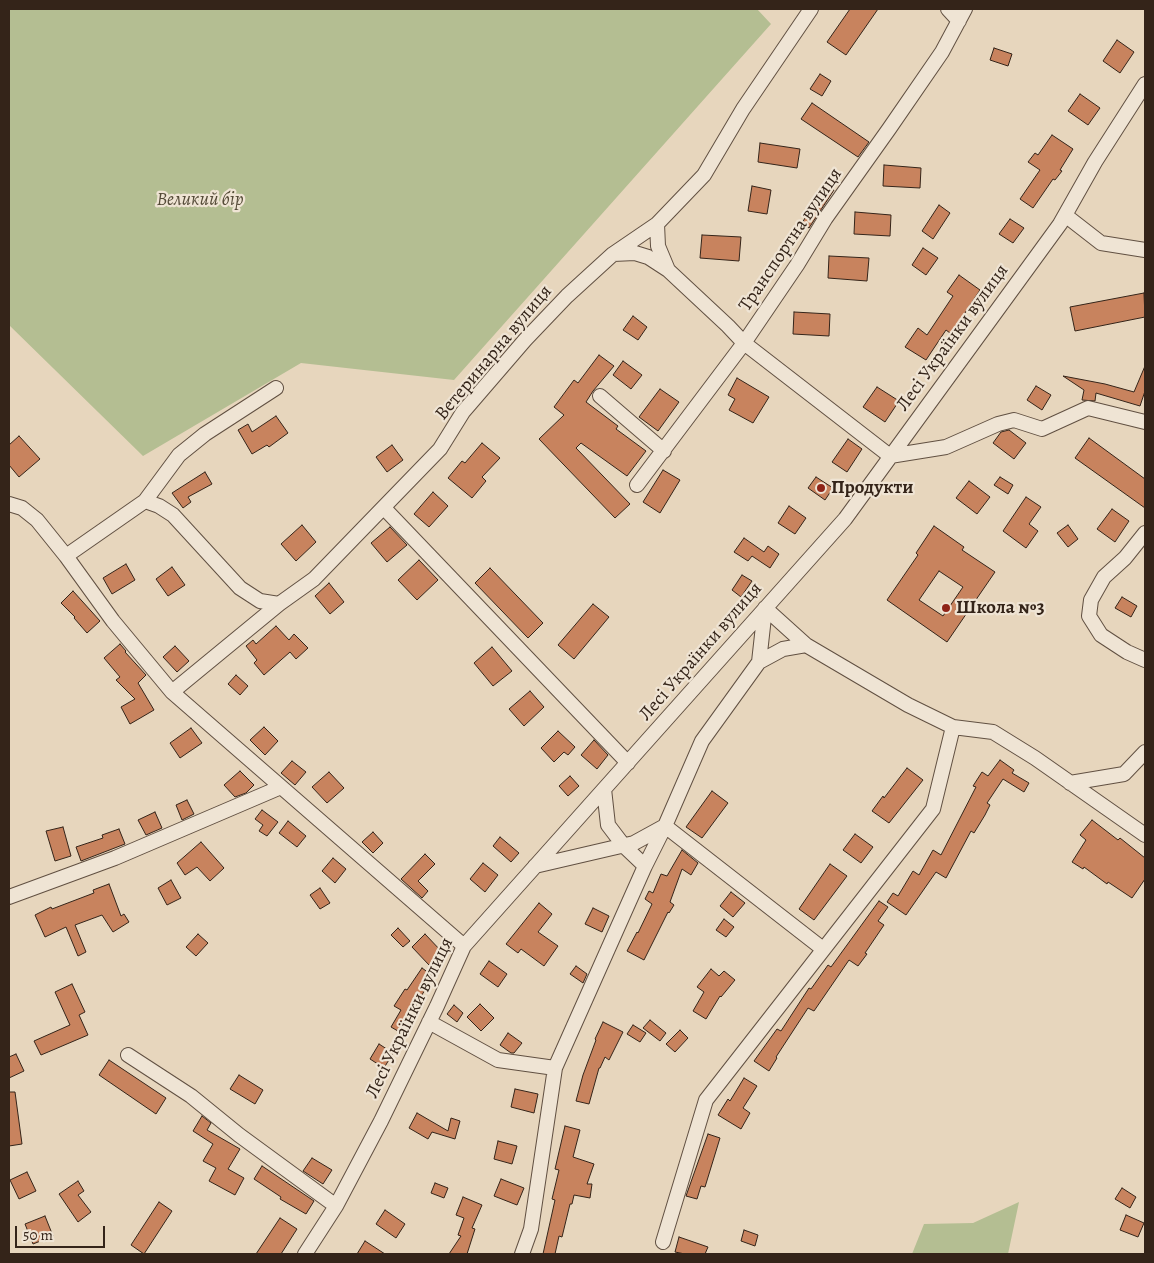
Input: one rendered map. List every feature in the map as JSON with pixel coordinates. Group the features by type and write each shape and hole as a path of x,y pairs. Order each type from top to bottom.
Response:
{"street":[{"name":"Ветеринарна вулиця","path":"172,692 279,604 314,579 440,449 463,412 524,340 567,296 613,254 657,224 704,176 744,109 811,9"},
{"path":"948,9 958,22"},
{"name":"Транспортна вулиця","path":"637,486 744,343 797,265 825,219 942,52 966,9"},
{"name":"Лесі Українки вулиця","path":"305,1254 336,1206 429,1022 464,946 845,519 1065,215 1095,162 1145,84"},
{"path":"1065,215 1101,243 1145,250"},
{"path":"657,224 658,246 668,270"},
{"path":"613,254 635,253 648,257 668,270 744,343 890,456 946,447 998,424 1014,420 1042,429 1088,408 1145,422"},
{"path":"66,556 145,501 179,455 205,434 276,388"},
{"path":"600,396 664,451"},
{"path":"145,501 160,506 173,515 240,588 260,601 279,604"},
{"path":"9,504 22,508 37,520 66,556 113,621 172,692 464,946"},
{"path":"384,508 628,763"},
{"path":"1145,533 1126,558 1104,577 1091,600 1089,616 1101,635 1127,652 1145,660"},
{"path":"765,608 806,645 908,705 953,727 993,732 1035,758 1145,835"},
{"path":"759,662 765,608"},
{"path":"522,1254 531,1229 555,1068 702,741 759,662 783,649 806,645"},
{"path":"663,1242 706,1100 933,809 953,727"},
{"path":"1070,783 1124,774 1145,752"},
{"path":"9,896 115,858 282,787"},
{"path":"604,789 608,825 624,846 645,866"},
{"path":"535,866 634,843 665,826"},
{"path":"665,826 824,949"},
{"path":"429,1022 498,1060 555,1068"},
{"path":"128,1055 191,1096 239,1135 336,1206"}],"green space":[{"name":"Великий бір","path":"9,9 757,9 771,24 454,380 301,363 143,456 9,325"},
{"path":"1019,1202 1008,1254 912,1254 924,1224 973,1223"}],"building":[{"path":"850,9 878,9 846,55 827,42"},
{"path":"1117,40 1134,52 1120,73 1103,61"},
{"path":"994,48 1012,54 1008,66 990,60"},
{"path":"820,74 831,81 822,96 810,89"},
{"path":"1080,94 1100,108 1088,125 1068,111"},
{"path":"812,103 869,142 858,157 801,119"},
{"path":"1052,135 1073,149 1060,170 1062,171 1055,180 1053,179 1033,208 1020,199 1040,170 1028,162 1035,153 1038,155"},
{"path":"760,143 800,149 797,168 758,162"},
{"path":"884,165 921,168 920,188 883,186"},
{"path":"825,185 834,190 809,228 802,223"},
{"path":"752,186 771,190 767,214 748,211"},
{"path":"939,205 950,213 933,239 922,231"},
{"path":"855,212 891,215 890,236 854,234"},
{"path":"1010,219 1024,228 1013,243 999,234"},
{"path":"702,235 741,237 739,261 700,258"},
{"path":"923,248 938,258 926,275 912,265"},
{"path":"829,256 869,258 867,281 828,278"},
{"path":"959,275 980,290 963,316 966,318 954,336 946,330 926,360 905,347 918,328 927,335 953,296 947,292"},
{"path":"1144,293 1145,317 1075,331 1070,307"},
{"path":"794,312 830,314 829,336 793,334"},
{"path":"633,316 647,327 638,340 623,330"},
{"path":"599,355 614,366 586,402 618,426 616,429 646,451 627,476 581,443 576,448 630,504 615,518 539,439 564,415 554,407 574,380 578,383"},
{"path":"623,361 642,375 631,389 613,375"},
{"path":"1145,366 1145,391 1140,406 1096,393 1095,401 1082,400 1084,390 1063,376 1134,392"},
{"path":"737,378 769,397 753,423 729,410 735,399 728,395"},
{"path":"1036,386 1051,395 1042,410 1027,400"},
{"path":"877,387 899,401 885,422 863,407"},
{"path":"660,389 679,402 658,431 639,417"},
{"path":"276,416 288,433 269,447 267,445 252,454 238,430 248,424 252,432"},
{"path":"1009,430 1026,443 1014,459 993,443 1001,432"},
{"path":"19,436 40,459 19,477 9,465 9,445"},
{"path":"1089,438 1145,479 1145,508 1075,458"},
{"path":"848,439 862,449 847,472 832,462"},
{"path":"482,443 500,458 482,477 486,481 472,498 448,478 462,461 465,463"},
{"path":"392,445 403,460 387,472 376,457"},
{"path":"663,470 680,480 660,513 643,502"},
{"path":"205,472 212,484 188,497 191,502 183,508 172,493"},
{"name":"Продукти","path":"816,477 833,488 825,500 808,488"},
{"path":"1000,477 1013,485 1008,494 994,485"},
{"path":"969,481 990,497 977,514 956,498"},
{"path":"433,492 448,506 429,527 414,514"},
{"path":"1026,497 1041,507 1029,524 1038,531 1026,548 1003,531"},
{"path":"789,506 806,518 795,534 778,523"},
{"path":"1112,509 1129,521 1115,542 1097,529"},
{"path":"302,525 316,542 296,561 281,544"},
{"path":"1068,525 1078,539 1068,547 1057,533"},
{"path":"934,526 964,547 962,550 995,572 947,642 887,600 918,555 916,553","holes":["939,571 963,587 943,616 919,600"]},
{"path":"390,527 407,545 387,562 371,543"},
{"path":"744,538 764,552 768,546 779,554 770,568 752,556 748,561 734,552"},
{"path":"419,560 438,580 417,600 398,580"},
{"path":"126,564 135,580 112,594 103,578"},
{"path":"172,567 185,585 168,596 156,579"},
{"path":"490,568 543,623 528,638 475,583"},
{"path":"742,575 752,581 741,597 732,590"},
{"path":"329,583 344,602 330,614 315,596"},
{"path":"73,591 100,621 87,633 61,603"},
{"path":"1122,597 1137,606 1131,617 1115,608"},
{"path":"593,604 609,617 574,659 558,645"},
{"path":"276,626 289,640 294,634 308,648 296,659 290,652 264,675 254,663 257,660 246,646 253,640 256,644"},
{"path":"120,644 146,675 138,683 154,710 130,724 121,707 135,699 116,680 120,677 104,658"},
{"path":"175,646 189,661 177,672 163,657"},
{"path":"492,647 512,671 493,686 474,663"},
{"path":"236,675 248,686 240,695 228,684"},
{"path":"530,691 544,707 524,726 509,709"},
{"path":"264,727 278,741 265,755 250,740"},
{"path":"191,728 202,743 180,758 170,743"},
{"path":"558,731 575,747 568,755 564,752 554,762 541,748"},
{"path":"594,740 608,755 597,769 581,755"},
{"path":"1000,760 1014,770 1012,773 1029,783 1024,792 1003,779 987,803 990,805 985,815 974,833 971,831 946,878 936,872 906,915 887,902 893,893 898,896 913,871 919,875 933,850 941,855 976,787 973,786 982,772 988,776"},
{"path":"292,761 306,772 295,785 281,773"},
{"path":"907,768 923,780 889,823 872,811"},
{"path":"240,771 254,785 246,793 235,797 224,785"},
{"path":"329,772 344,788 327,803 312,787"},
{"path":"570,776 579,786 568,796 559,786"},
{"path":"712,791 728,803 702,838 686,827"},
{"path":"187,800 194,814 182,820 176,805"},
{"path":"262,810 278,822 267,836 259,831 263,825 255,819"},
{"path":"155,812 162,828 146,835 138,820"},
{"path":"1092,820 1118,840 1120,838 1145,858 1145,879 1132,898 1108,882 1107,884 1084,867 1083,869 1072,862 1086,840 1080,835"},
{"path":"288,821 306,836 297,847 279,833"},
{"path":"63,827 71,856 55,861 46,831"},
{"path":"119,829 125,844 81,861 76,847 103,838 102,835"},
{"path":"373,832 383,843 373,853 362,842"},
{"path":"855,834 873,847 861,863 843,850"},
{"path":"500,837 519,853 511,862 493,846"},
{"path":"201,842 224,868 210,881 197,867 185,875 177,863"},
{"path":"682,850 698,863 691,875 682,869 670,902 674,905 668,912 644,960 627,951 652,904 645,899 649,891 653,893 661,874 667,876"},
{"path":"425,854 435,864 418,881 428,891 422,898 401,879"},
{"path":"333,858 346,869 335,883 322,871"},
{"path":"483,863 498,875 485,892 470,879"},
{"path":"830,864 847,876 814,920 799,909"},
{"path":"171,880 181,898 167,905 158,888"},
{"path":"109,884 121,916 124,914 129,922 113,932 102,915 75,925 86,952 78,956 66,927 45,937 35,915 51,907 52,909 94,893 93,890"},
{"path":"320,888 330,903 320,909 310,895"},
{"path":"731,892 745,903 733,917 720,906"},
{"path":"879,901 888,907 878,921 884,925 858,966 849,960 814,1011 808,1008 769,1071 754,1061 777,1029 781,1031 809,988 811,989 828,965 831,967"},
{"path":"539,903 552,914 538,932 558,946 544,966 521,949 518,953 506,944"},
{"path":"593,908 609,916 602,932 585,924"},
{"path":"724,919 734,927 726,937 716,930"},
{"path":"398,928 410,941 403,947 391,935"},
{"path":"198,934 208,943 196,956 186,947"},
{"path":"425,934 442,952 429,965 412,947"},
{"path":"489,961 507,974 498,987 480,974"},
{"path":"576,966 587,974 583,983 570,974"},
{"path":"422,968 433,976 405,1024 408,1026 403,1034 391,1027 401,1010 394,1006"},
{"path":"711,969 719,976 724,971 735,980 720,996 706,1019 693,1011 704,992 697,987"},
{"path":"72,984 85,1012 79,1015 88,1035 41,1055 34,1041 70,1025 55,992"},
{"path":"480,1004 494,1018 481,1031 467,1017"},
{"path":"454,1005 463,1013 457,1022 447,1014"},
{"path":"650,1020 666,1033 660,1041 643,1028"},
{"path":"603,1022 623,1032 609,1060 605,1057 599,1068 589,1104 576,1101 595,1039"},
{"path":"633,1025 646,1033 640,1042 627,1034"},
{"path":"680,1030 688,1038 675,1052 666,1044"},
{"path":"508,1033 522,1043 514,1053 500,1045"},
{"path":"379,1044 393,1053 384,1068 370,1059"},
{"path":"16,1054 24,1071 9,1078 9,1057"},
{"path":"109,1060 166,1098 156,1114 99,1075"},
{"path":"239,1075 263,1090 255,1104 230,1089"},
{"path":"744,1078 757,1086 743,1108 750,1113 741,1129 718,1115 728,1099 730,1101"},
{"path":"515,1089 538,1094 534,1113 511,1107"},
{"path":"9,1092 15,1092 22,1144 9,1146"},
{"path":"417,1113 448,1131 451,1118 460,1121 455,1139 432,1132 428,1139 409,1128"},
{"path":"202,1116 211,1123 207,1130 240,1149 228,1169 244,1178 235,1195 209,1181 216,1168 203,1161 213,1144 193,1131"},
{"path":"565,1126 580,1130 573,1157 594,1164 587,1184 592,1184 590,1198 574,1195 562,1237 559,1236 555,1254 543,1254 555,1200 552,1199 559,1170 555,1169"},
{"path":"708,1134 720,1138 705,1187 701,1186 697,1199 686,1196"},
{"path":"498,1141 517,1146 512,1164 494,1159"},
{"path":"312,1158 332,1170 323,1184 303,1171"},
{"path":"262,1166 314,1201 306,1214 280,1199 281,1197 254,1179"},
{"path":"27,1172 36,1191 19,1199 10,1180"},
{"path":"501,1179 524,1188 517,1205 494,1196"},
{"path":"78,1181 84,1191 78,1195 91,1212 78,1222 59,1194"},
{"path":"435,1183 448,1188 444,1198 431,1193"},
{"path":"1122,1188 1136,1197 1130,1208 1115,1199"},
{"path":"463,1197 482,1205 472,1228 475,1229 467,1254 449,1254 461,1236 458,1235 464,1218 456,1215"},
{"path":"159,1202 172,1211 144,1254 131,1245"},
{"path":"385,1210 405,1224 396,1238 376,1224"},
{"path":"1126,1215 1144,1223 1138,1237 1120,1230"},
{"path":"45,1216 53,1236 33,1244 25,1224"},
{"path":"280,1218 297,1229 281,1254 256,1254"},
{"path":"744,1230 758,1235 755,1246 741,1241"},
{"path":"679,1237 708,1247 705,1254 675,1252"},
{"path":"365,1241 385,1254 357,1254"}],"place":[{"name":"Продукти","path":"821,488"},
{"name":"Школа №3","path":"946,608"}]}
